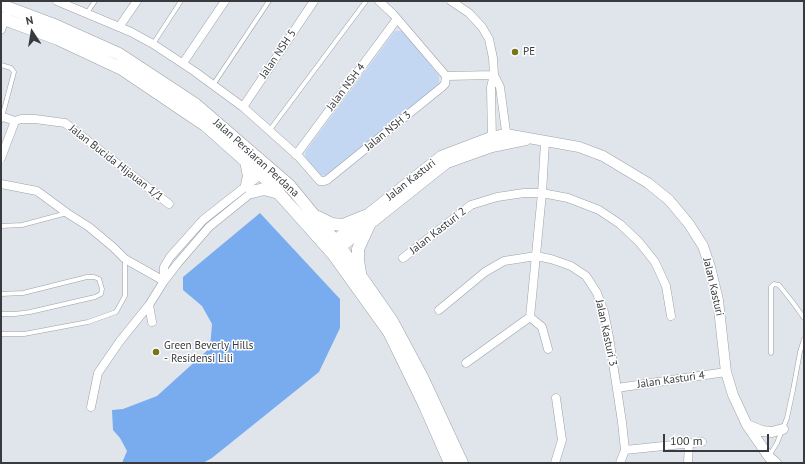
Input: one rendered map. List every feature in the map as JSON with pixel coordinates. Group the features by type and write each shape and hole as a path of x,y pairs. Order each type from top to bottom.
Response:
{"main road":[{"name":"Jalan Persiaran Perdana","path":"3,16 58,38 122,69 205,126 246,161 289,185 315,216 389,332 425,406 450,463"},
{"name":"Jalan Persiaran Perdana","path":"3,16 52,24 119,54 195,104 268,174 279,193 360,275 392,321 422,377 462,463"},
{"path":"246,161 249,176 249,189 264,189 279,193"},
{"path":"315,216 332,224 343,225 368,220"},
{"path":"360,275 358,249 368,220"}],"street":[{"path":"56,1 119,27 153,44 183,63 243,107 296,155"},
{"path":"119,27 137,1"},
{"path":"183,63 225,1"},
{"name":"Jalan NSH 5","path":"243,107 314,1"},
{"path":"379,1 397,19 446,76 494,75"},
{"path":"451,1 469,13 482,27 489,39 493,58 494,75 491,87 492,142"},
{"name":"Jalan NSH 4","path":"296,155 397,19"},
{"path":"494,75 500,87 507,139"},
{"name":"Jalan NSH 3","path":"296,155 320,181 328,180 442,87 445,84 446,76"},
{"name":"Jalan Bucida Hijauan 1/1","path":"2,119 15,121 21,119 35,119 65,123 170,204"},
{"path":"1,158 15,121"},
{"name":"Jalan Kasturi","path":"334,247 368,220 441,156 507,139 530,139 579,147 603,156 648,183 669,200 689,224 703,246 718,300 726,372 733,395 747,425 770,461"},
{"path":"466,363 530,317 542,193 545,142"},
{"path":"91,407 98,373 120,341 149,305 164,281 164,267 170,257 203,220 249,189 268,174"},
{"path":"1,184 37,191 89,227 125,259 164,281"},
{"name":"Jalan Kasturi 2","path":"403,258 471,205 497,197 524,193 542,193 568,198 600,210 620,224 639,242 655,262 666,286 670,316"},
{"name":"Jalan Kasturi 3","path":"439,310 485,272 504,261 536,256 551,259 571,266 586,276 598,293 604,312 617,388 625,450 620,463"},
{"path":"149,305 152,322"},
{"path":"530,317 542,326 548,349"},
{"name":"Jalan Kasturi 4","path":"617,388 726,372"},
{"path":"555,463 562,440 556,398"},
{"path":"747,425 762,431 772,432 783,429"},
{"path":"625,450 702,442"},
{"path":"688,463 689,444"}],"lane":[{"path":"87,14 96,1"},
{"path":"153,44 181,1"},
{"path":"213,85 269,1"},
{"path":"268,131 366,1"},
{"path":"1,65 11,68 14,72 2,119"},
{"path":"1,226 22,225 67,213"},
{"path":"1,334 24,334 88,322 116,312 125,296 125,259"},
{"path":"1,294 23,293 87,277 94,277 98,279 102,289 101,294 95,297 30,312 1,314"},
{"path":"771,353 771,287 774,284 779,285 804,318"},
{"path":"770,461 783,429 804,339"}],"shaded area":[{"path":"395,31 403,31 439,76 439,85 328,176 319,175 306,161 305,152"}],"water":[{"path":"260,213 340,299 340,328 319,372 212,458 203,463 122,463 127,451 120,438 113,430 112,410 123,409 157,396 210,348 212,324 202,306 183,290 183,277"}],"place":[{"name":"PE","path":"515,52"},
{"name":"Green Beverly Hills - Residensi Lili","path":"156,352"}]}
